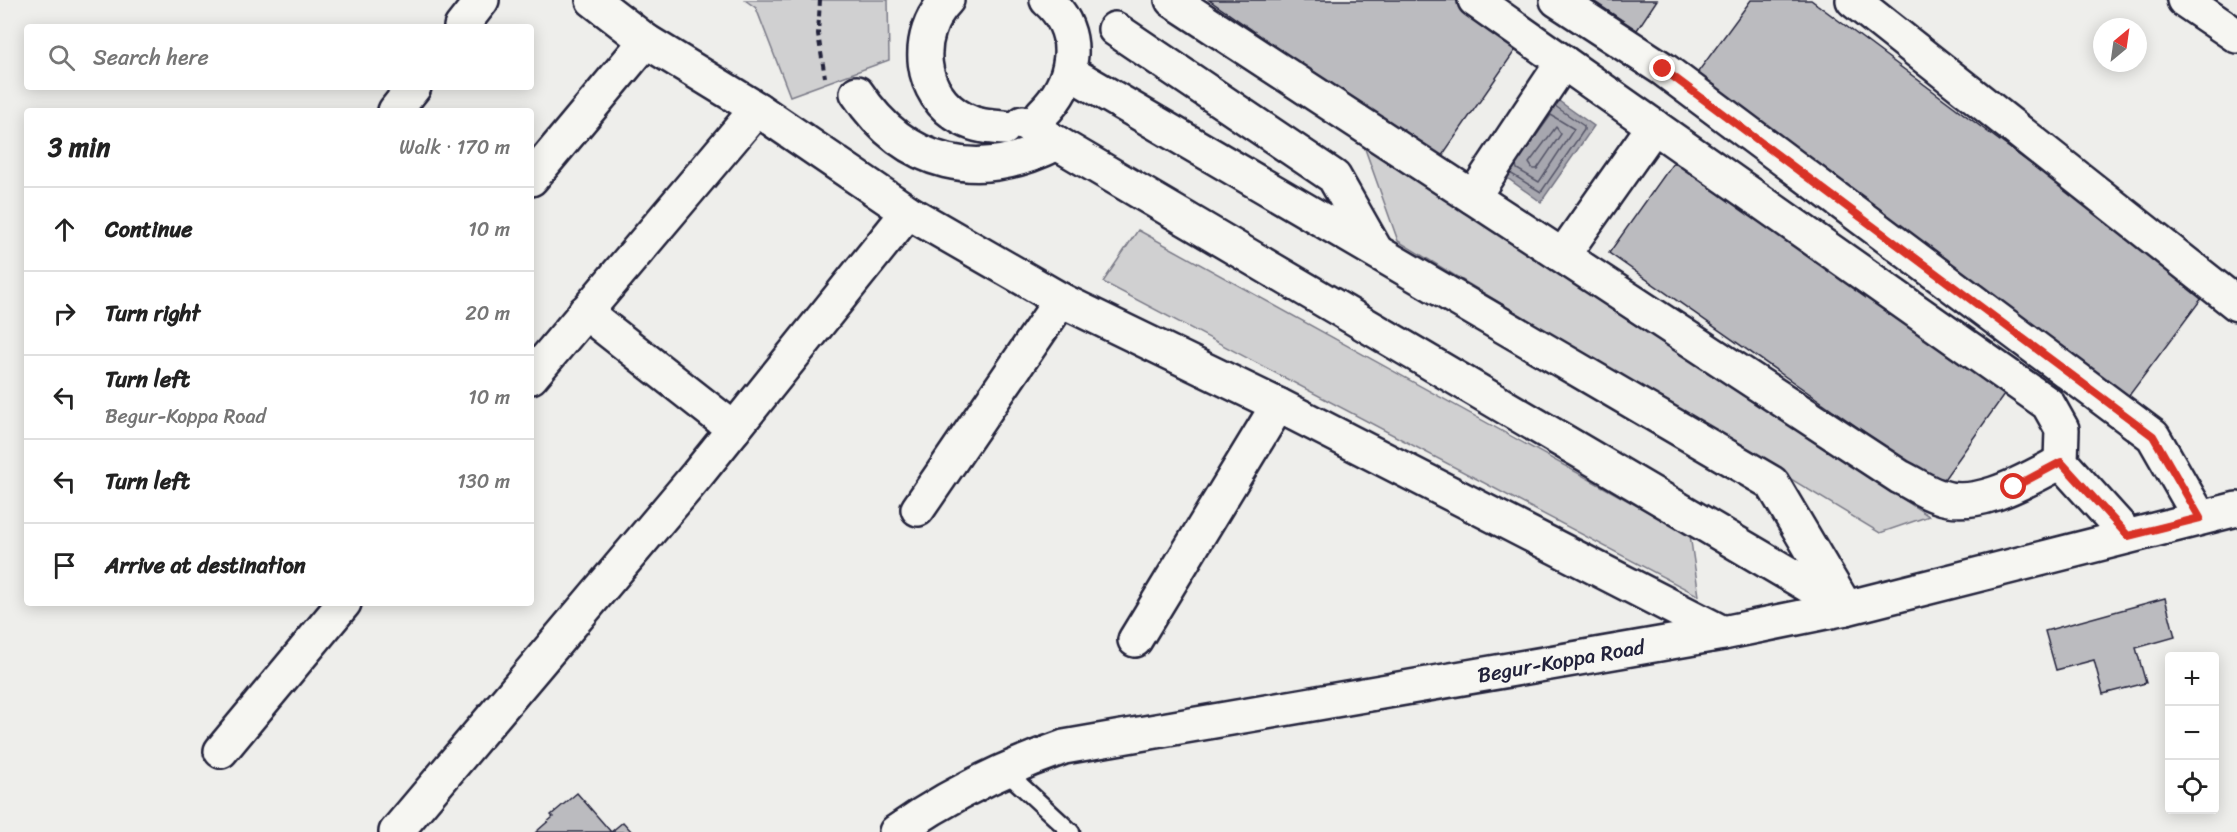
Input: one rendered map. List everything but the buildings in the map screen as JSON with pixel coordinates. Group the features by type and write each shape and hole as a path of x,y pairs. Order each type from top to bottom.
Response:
{"street":[{"path":"463,24 482,0"},
{"path":"593,0 646,41 756,109 908,212 1061,300 1278,405 1723,633"},
{"path":"947,0 928,28 923,50 926,72 934,91 946,107 963,119 983,127 1023,122 1057,100 1069,72 1071,42 1065,22 1047,0"},
{"path":"1172,0 1900,477 1940,497 1979,499 2014,487 2061,462"},
{"path":"1475,0 2048,404 2062,429 2061,462 2128,536"},
{"path":"1557,0 1663,69 2153,436 2200,518"},
{"path":"1853,0 2237,304"},
{"path":"2184,0 2237,36"},
{"path":"1115,29 1334,177 1378,253"},
{"path":"534,175 646,41"},
{"path":"1473,197 1563,62"},
{"path":"1069,72 1772,483 1846,608"},
{"path":"397,108 412,90"},
{"path":"857,93 870,114 907,145 928,156 954,163 981,165 1008,163 1033,155 1057,143"},
{"path":"534,373 756,109"},
{"path":"1023,122 1846,608"},
{"path":"1563,255 1654,126"},
{"path":"396,832 734,429 908,212"},
{"path":"918,509 1061,300"},
{"path":"585,312 734,429"},
{"path":"1135,640 1278,405"},
{"name":"Begur-Koppa Road","path":"896,832 952,796 1003,769 1064,747 1723,633 1846,608 2237,509"},
{"path":"221,752 342,606"}],"lane":[{"path":"1003,769 1071,832"}],"shaded area":[{"path":"745,0 888,0 889,60 790,96 756,8"},
{"path":"1364,146 1929,516 1880,533 1398,241"},
{"path":"1138,230 1690,535 1699,596 1103,282"}],"water":[{"path":"1549,94 1594,126 1541,202 1496,170"}],"route":[{"path":"1663,69 2153,436 2200,518 2128,536 2061,462 2014,487"}]}
